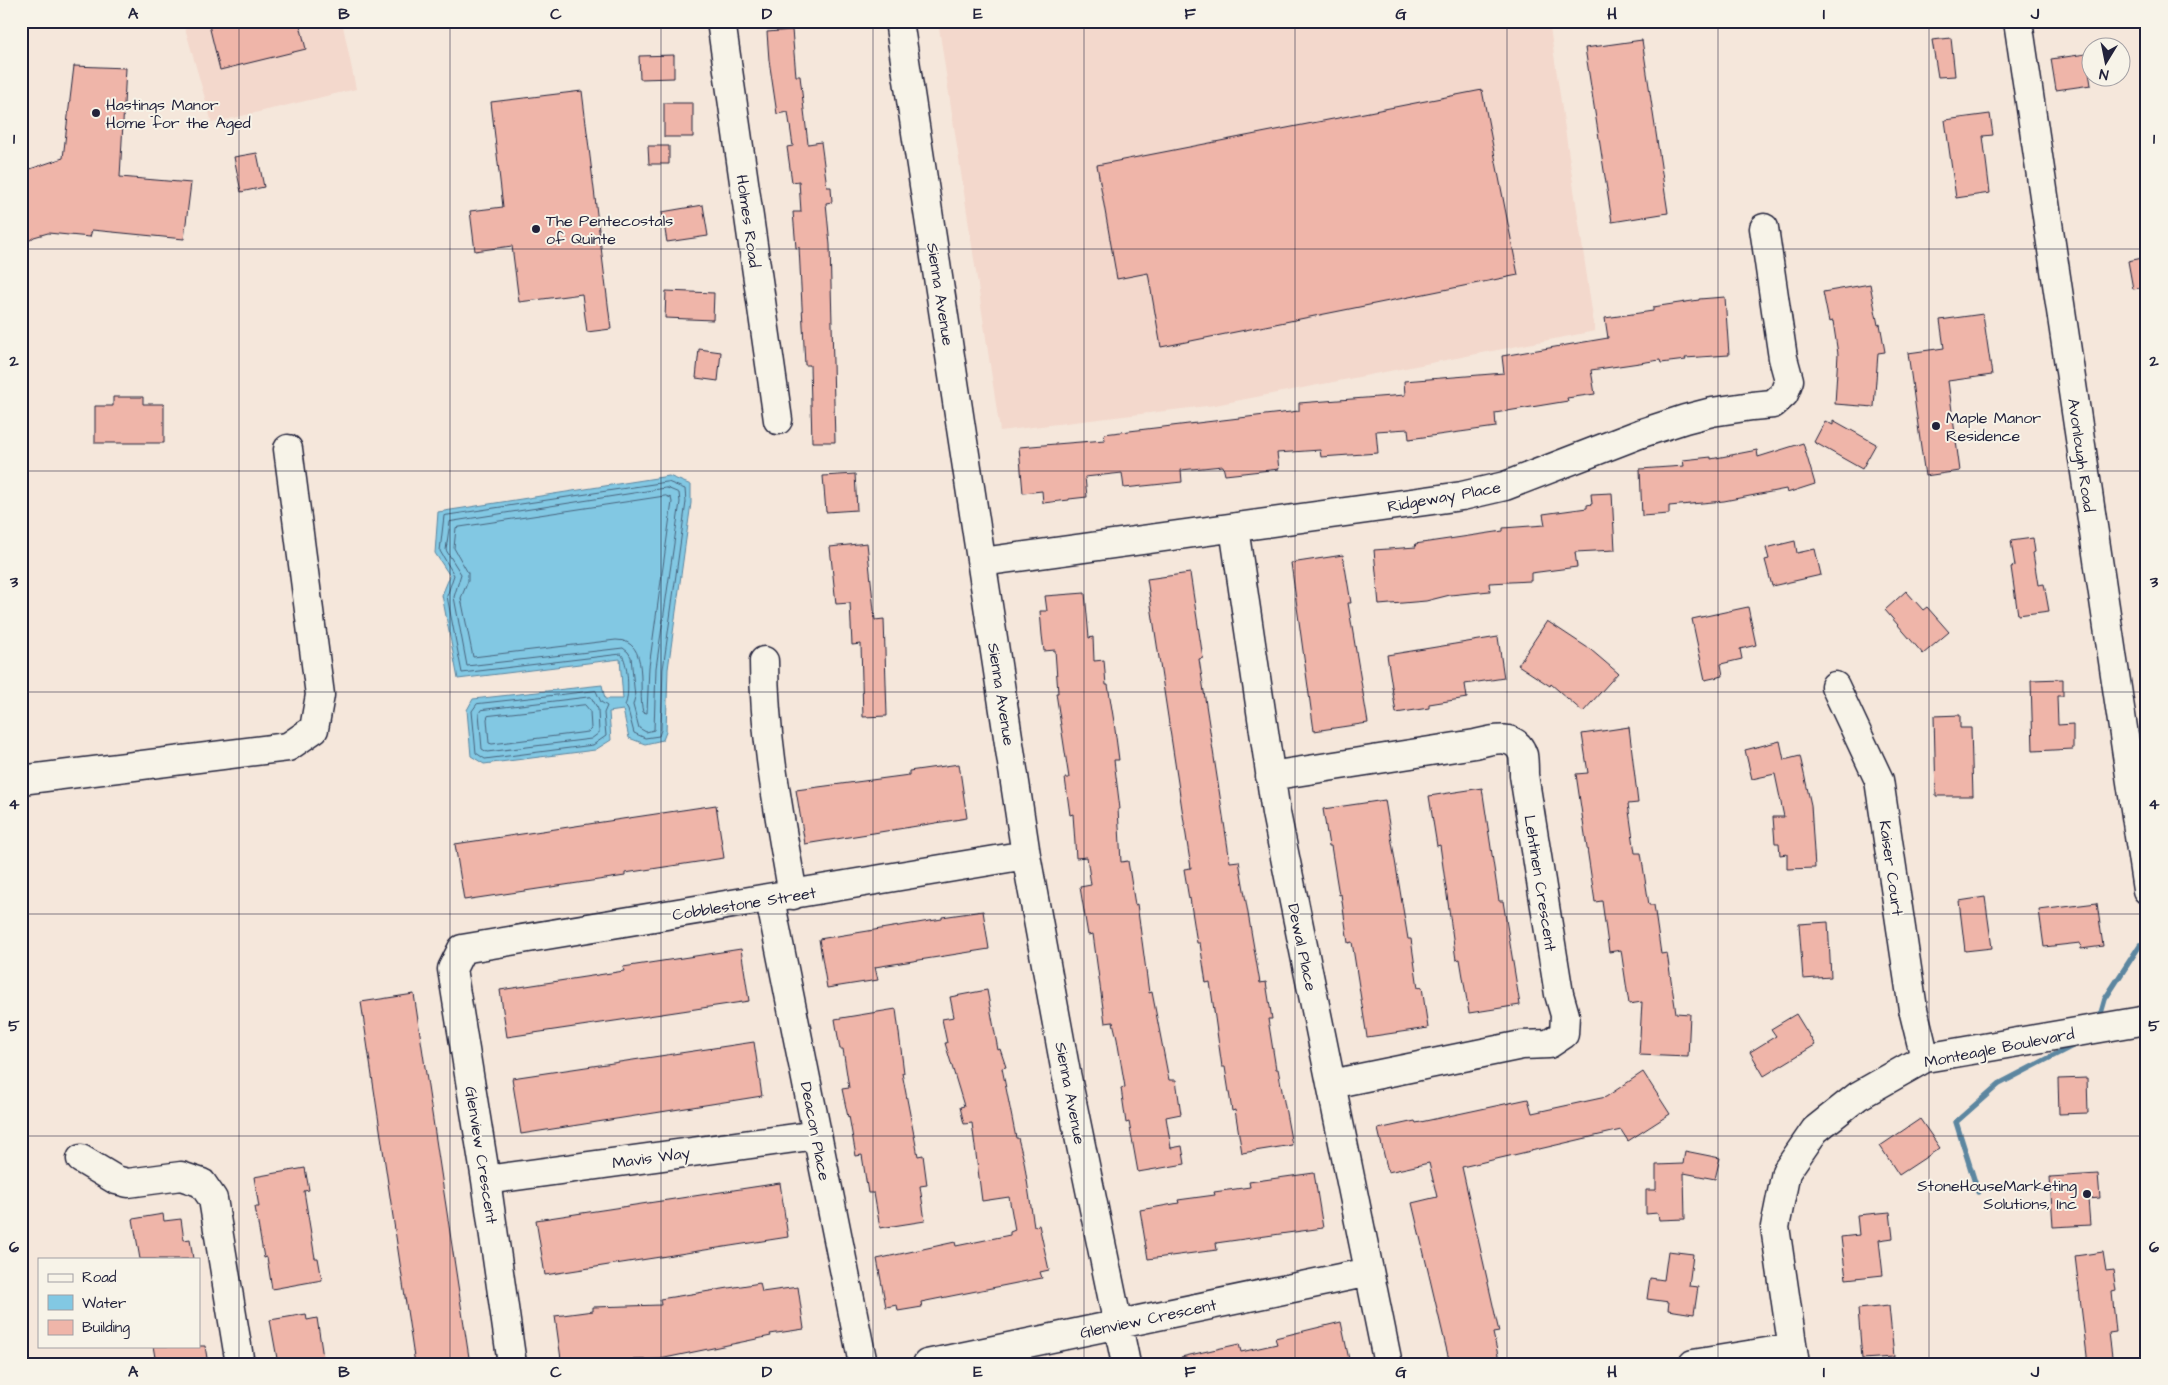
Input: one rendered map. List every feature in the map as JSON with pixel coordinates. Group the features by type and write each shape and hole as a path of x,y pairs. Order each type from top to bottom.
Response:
{"street":[{"name":"Holmes Road","path":"721,21 778,420"},
{"name":"Sienna Avenue","path":"899,21 1026,855 1068,1083 1126,1364"},
{"name":"Avonlough Road","path":"2018,21 2147,890"},
{"name":"Ridgeway Place","path":"982,562 1471,494 1505,486 1642,434 1685,420 1752,406 1773,404 1784,394 1789,380 1783,358 1764,228"},
{"path":"21,780 288,747 314,729 320,695 288,449"},
{"name":"Dewal Place","path":"1234,528 1276,813 1388,1364"},
{"name":"Deacon Place","path":"764,661 767,727 781,897 817,1135 863,1364"},
{"name":"Kaiser Court","path":"1835,686 1879,780 1913,1010 1925,1058"},
{"name":"Lehtinen Crescent","path":"1270,776 1475,744 1500,738 1514,742 1522,753 1559,994 1565,1014 1564,1034 1549,1044 1522,1045 1331,1084"},
{"name":"Cobblestone Street","path":"462,949 1026,855"},
{"name":"Glenview Crescent","path":"462,949 452,969 486,1180 512,1364"},
{"name":"Monteagle Boulevard","path":"1794,1356 1776,1227 1786,1172 1815,1130 1858,1096 1925,1058 2147,1020"},
{"name":"Mavis Way","path":"486,1180 817,1135"},
{"path":"81,1159 116,1180 128,1183 182,1176 202,1183 213,1199 240,1364"},
{"name":"Glenview Crescent","path":"927,1364 1369,1272"},
{"path":"1693,1364 1794,1356"}],"shaded area":[{"path":"183,21 342,21 356,89 212,123"},
{"path":"938,21 1549,21 1595,331 1215,405 1000,431"}],"water":[{"path":"669,476 691,485 691,503 668,669 666,732 663,740 645,744 629,738 623,710 609,712 611,740 595,750 484,764 471,756 467,710 473,699 602,685 605,699 623,699 620,659 458,679 442,595 450,576 435,553 438,512"}],"building":[{"path":"208,21 299,21 306,49 220,70"},
{"path":"792,30 796,76 800,76 808,144 821,142 827,187 831,187 832,202 826,203 830,245 835,442 812,442 810,365 805,365 799,247 796,248 793,212 801,212 799,181 792,182 787,147 793,146 788,112 777,114 769,60 767,32"},
{"path":"1951,38 1955,76 1938,77 1932,40"},
{"path":"1642,40 1668,213 1612,222 1585,48"},
{"path":"674,55 674,78 640,79 639,56"},
{"path":"2080,55 2080,87 2056,90 2051,59"},
{"name":"Hastings Manor Home for the Aged","path":"74,66 126,68 120,177 191,183 184,239 92,230 90,237 48,233 34,237 21,247 21,172 63,158"},
{"path":"1482,90 1518,275 1161,347 1148,273 1117,279 1097,165"},
{"name":"The Pentecostals of Quinte","path":"582,91 611,329 587,332 582,294 519,302 512,246 475,251 470,211 503,207 491,102"},
{"path":"664,103 693,103 693,137 664,137"},
{"path":"1990,114 1993,135 1983,136 1990,193 1956,198 1945,120"},
{"path":"648,146 669,146 669,164 649,164"},
{"path":"257,153 264,187 241,192 234,157"},
{"path":"703,205 708,236 667,242 662,212"},
{"path":"2147,257 2147,287 2133,289 2128,261"},
{"path":"1870,284 1885,352 1878,353 1874,407 1835,404 1838,354 1833,321 1829,322 1823,292"},
{"path":"666,291 714,293 713,320 665,318"},
{"path":"1725,297 1729,355 1685,358 1686,360 1661,363 1660,360 1591,370 1595,394 1567,398 1568,401 1495,413 1496,427 1409,439 1408,429 1376,431 1378,453 1321,457 1320,450 1277,453 1279,469 1225,475 1223,466 1181,470 1182,482 1124,488 1122,473 1085,477 1087,497 1069,500 1043,503 1042,491 1023,493 1019,447 1105,440 1104,434 1299,411 1299,403 1405,395 1404,381 1504,373 1502,356 1608,338 1605,318 1653,311 1653,307 1699,299"},
{"name":"Maple Manor Residence","path":"1983,314 1992,375 1948,381 1960,471 1925,476 1908,353 1944,348 1940,320"},
{"path":"699,349 721,352 718,381 696,378"},
{"path":"113,397 143,397 143,404 164,404 164,443 95,443 95,406 113,406"},
{"path":"1833,420 1876,444 1862,469 1814,442 1825,421 1833,425"},
{"path":"1803,443 1815,484 1787,493 1786,489 1724,501 1669,506 1669,514 1642,516 1640,469 1684,466 1683,460 1711,457 1711,459 1757,450 1758,457"},
{"path":"855,474 857,510 826,512 823,476"},
{"path":"1612,493 1615,550 1575,552 1577,567 1531,573 1531,581 1489,583 1490,591 1450,595 1426,601 1379,605 1374,550 1416,547 1415,544 1503,531 1503,528 1545,525 1543,514 1587,508 1587,505 1592,504 1591,494"},
{"path":"2033,538 2035,552 2033,553 2038,585 2044,584 2049,611 2018,615 2011,567 2015,566 2011,541"},
{"path":"1795,541 1797,553 1815,549 1821,575 1772,586 1765,560 1769,559 1766,548"},
{"path":"867,543 875,620 884,619 887,716 863,717 861,644 852,645 850,603 836,604 830,547"},
{"path":"1343,555 1351,603 1348,603 1368,723 1314,731 1291,563"},
{"path":"1190,573 1203,658 1199,659 1230,862 1239,861 1260,983 1266,982 1272,1019 1268,1019 1292,1145 1242,1153 1235,1110 1232,1111 1225,1067 1222,1067 1210,982 1206,983 1200,943 1197,943 1184,869 1191,868 1147,579"},
{"path":"1906,591 1923,610 1927,607 1949,632 1923,654 1885,610"},
{"path":"1085,593 1089,638 1093,637 1094,661 1104,660 1106,685 1108,685 1114,722 1119,760 1114,760 1120,809 1118,809 1121,862 1128,861 1135,905 1137,904 1149,993 1152,992 1169,1080 1176,1080 1181,1114 1166,1117 1171,1148 1182,1146 1185,1164 1138,1172 1129,1122 1126,1123 1121,1088 1125,1087 1117,1039 1113,1022 1105,1023 1093,934 1088,935 1080,887 1091,885 1087,857 1076,858 1073,814 1070,815 1065,778 1069,778 1056,693 1058,693 1055,650 1044,651 1042,635 1040,611 1047,611 1045,596"},
{"path":"1748,607 1756,645 1740,649 1742,659 1721,664 1723,676 1705,680 1692,619"},
{"path":"1547,621 1591,650 1618,673 1583,712 1551,684 1550,686 1518,665"},
{"path":"1498,637 1504,678 1465,684 1467,698 1429,704 1429,708 1396,713 1387,655"},
{"path":"2063,679 2063,696 2057,696 2058,725 2073,724 2073,749 2033,751 2031,680"},
{"path":"1960,715 1960,728 1971,728 1973,796 1936,796 1934,716"},
{"path":"1629,727 1638,803 1628,804 1635,853 1641,853 1649,905 1654,905 1661,954 1667,953 1676,1013 1690,1014 1688,1057 1639,1055 1642,1002 1629,1004 1621,950 1609,952 1602,901 1595,902 1576,774 1588,773 1582,734"},
{"path":"1780,741 1784,760 1800,756 1811,805 1815,868 1787,869 1787,854 1780,855 1779,843 1775,843 1773,817 1784,817 1775,774 1752,779 1745,750"},
{"path":"959,764 967,818 805,844 796,790 909,775 909,771"},
{"path":"1482,788 1499,901 1503,901 1520,1005 1469,1013 1460,959 1456,960 1440,845 1437,846 1429,796"},
{"path":"1385,800 1408,939 1411,939 1418,988 1422,987 1428,1028 1367,1037 1352,942 1348,943 1341,894 1339,895 1323,809"},
{"path":"716,805 724,858 625,873 625,876 464,900 455,844"},
{"path":"1985,897 1992,948 1965,951 1959,901"},
{"path":"2097,903 2103,946 2081,949 2080,943 2044,947 2039,910"},
{"path":"983,911 989,949 875,967 878,980 827,988 819,939"},
{"path":"1828,922 1831,977 1803,979 1799,924"},
{"path":"741,949 749,1001 507,1037 500,990 624,971 623,967"},
{"path":"987,990 998,1050 1000,1049 1006,1067 1002,1068 1016,1138 1018,1138 1024,1161 1034,1226 1039,1225 1049,1270 1040,1272 1042,1278 921,1302 922,1307 898,1311 897,1305 886,1307 877,1259 955,1242 956,1246 1010,1235 1010,1232 1015,1230 1009,1197 982,1201 972,1123 964,1124 960,1107 964,1106 945,1043 947,1043 942,1019 954,1017 950,997"},
{"path":"414,994 470,1364 415,1364 361,1002"},
{"path":"896,1009 904,1073 902,1073 918,1156 923,1155 927,1185 920,1186 925,1221 880,1228 874,1193 868,1193 862,1155 856,1156 842,1089 849,1088 843,1049 840,1049 835,1019"},
{"path":"1796,1014 1815,1045 1764,1076 1750,1052 1776,1036 1771,1029"},
{"path":"754,1042 762,1096 521,1134 512,1078"},
{"path":"1643,1072 1670,1114 1628,1141 1621,1130 1462,1167 1499,1332 1493,1333 1500,1364 1450,1364 1412,1203 1437,1197 1429,1163 1388,1172 1378,1129 1415,1121 1416,1123 1528,1099 1532,1113 1606,1097"},
{"path":"2087,1078 2088,1113 2059,1114 2058,1079"},
{"path":"1920,1119 1940,1148 1899,1175 1880,1146"},
{"path":"1685,1151 1720,1158 1715,1179 1684,1173 1685,1219 1659,1220 1658,1213 1646,1214 1646,1190 1656,1190 1656,1165 1683,1164"},
{"path":"305,1168 309,1190 304,1191 315,1258 318,1258 322,1280 272,1289 267,1257 264,1258 255,1207 259,1207 254,1177"},
{"path":"1314,1173 1323,1228 1216,1243 1217,1250 1148,1259 1140,1210 1179,1203 1178,1200 1215,1195 1214,1192 1250,1187 1249,1182"},
{"path":"2098,1174 2100,1198 2088,1199 2090,1225 2053,1227 2050,1177"},
{"path":"780,1183 788,1237 545,1275 536,1220"},
{"path":"1890,1212 1893,1238 1879,1240 1883,1275 1846,1279 1841,1237 1859,1235 1857,1215"},
{"path":"163,1214 164,1221 181,1219 184,1240 190,1239 193,1258 140,1258 133,1219"},
{"path":"1668,1251 1693,1254 1689,1286 1698,1287 1694,1314 1668,1310 1669,1302 1647,1299 1650,1278 1664,1280"},
{"path":"2103,1252 2106,1271 2113,1270 2116,1291 2112,1292 2116,1332 2109,1333 2113,1364 2088,1364 2075,1256"},
{"path":"760,1283 762,1292 798,1287 804,1329 770,1334 771,1336 660,1359 624,1360 624,1364 575,1364 574,1357 561,1359 555,1316 593,1311 593,1307 661,1305 660,1299"},
{"path":"1889,1306 1894,1357 1862,1359 1858,1309"},
{"path":"306,1314 307,1320 317,1318 324,1364 278,1364 270,1320"},
{"path":"1341,1322 1350,1364 1182,1364 1181,1357 1239,1344 1241,1352 1277,1344 1275,1338"},
{"path":"200,1346 205,1346 208,1364 172,1364 171,1360 156,1363 153,1348 200,1348"}],"waterway":[{"path":"2101,1013 2105,999 2140,945"},
{"path":"1978,1192 1956,1122 1999,1084 2076,1044"}],"place":[{"name":"Hastings Manor Home for the Aged","path":"96,113"},
{"name":"The Pentecostals of Quinte","path":"536,229"},
{"name":"Maple Manor Residence","path":"1936,426"},
{"name":"StoneHouseMarketing Solutions, Inc","path":"2087,1194"}]}
